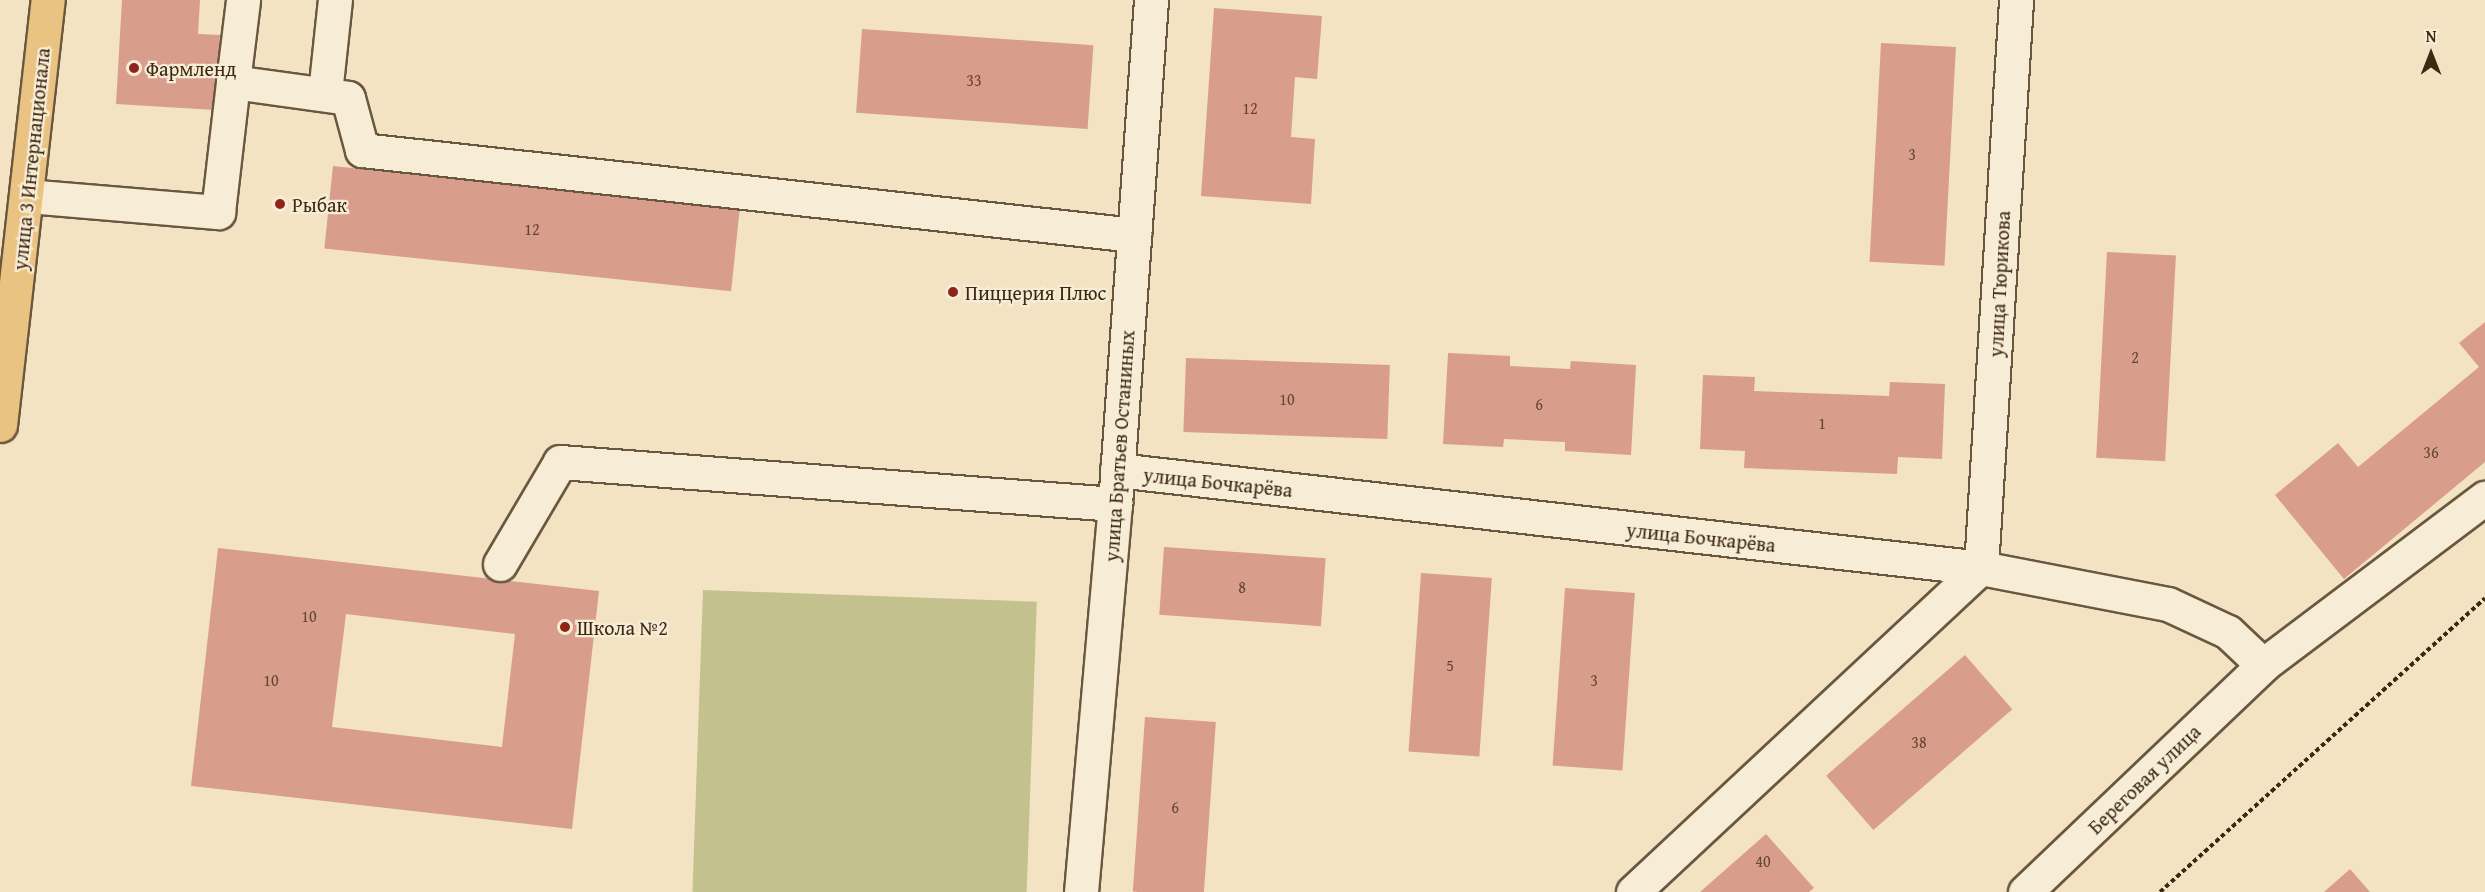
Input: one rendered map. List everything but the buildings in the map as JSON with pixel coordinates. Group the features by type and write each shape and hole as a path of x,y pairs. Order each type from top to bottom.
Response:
{"main road":[{"name":"улица 3 Интернационала","path":"0,425 2,383 27,196 48,0"}],"street":[{"path":"27,196 218,212 243,0"},
{"path":"325,93 335,0"},
{"name":"улица Братьев Останиных","path":"1081,892 1115,504 1151,0"},
{"name":"улица Тюрикова","path":"1981,568 2016,0"},
{"path":"233,82 348,98 362,150 1134,235"},
{"path":"500,564 560,462 1115,504"},
{"name":"улица Бочкарёва","path":"1117,471 1981,568 2168,604 2228,632 2263,665"},
{"name":"Береговая улица","path":"2025,892 2263,665 2485,498"},
{"path":"1633,892 1981,568"}],"path":[{"path":"2160,892 2485,598"}],"shaded area":[{"path":"703,590 1037,602 1027,892 692,892"}],"place":[{"name":"Фармленд","path":"134,68"},
{"name":"Рыбак","path":"280,204"},
{"name":"Пиццерия Плюс","path":"953,292"},
{"name":"Школа №2","path":"565,627"}]}
